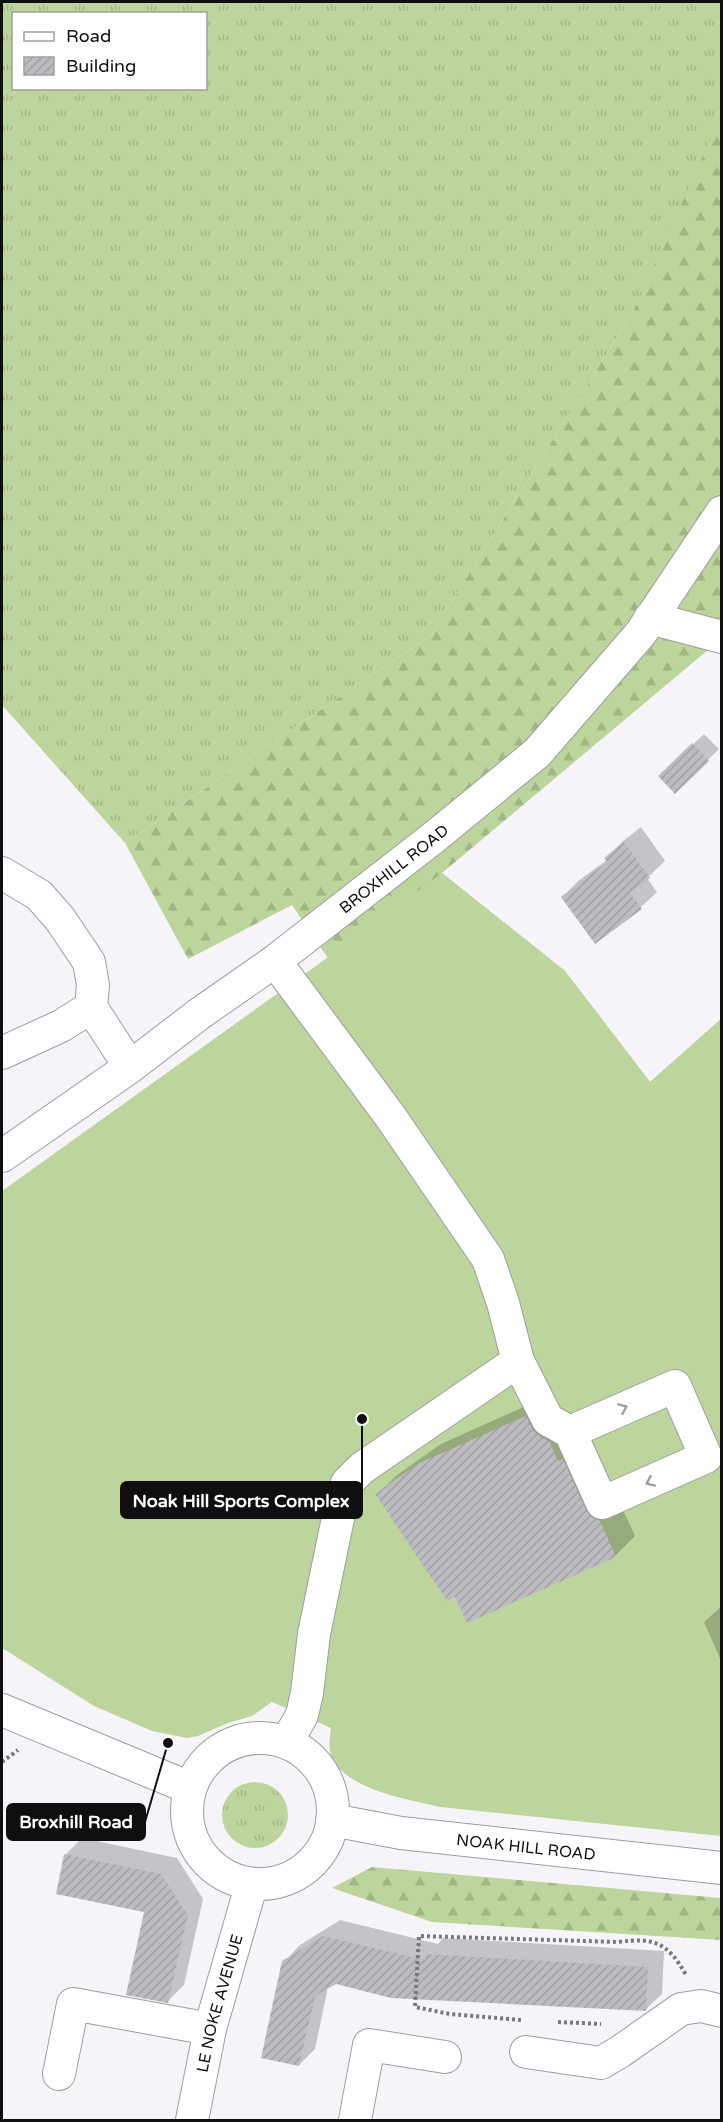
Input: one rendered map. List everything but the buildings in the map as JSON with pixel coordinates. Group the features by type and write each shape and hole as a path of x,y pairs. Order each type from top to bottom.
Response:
{"street":[{"name":"BROXHILL ROAD","path":"2,1156 130,1067 199,1014 275,961 433,838 537,753 641,633 722,512"},
{"path":"650,618 722,636"},
{"path":"2,873 39,895 60,919 89,962 93,985 92,1007 130,1067"},
{"path":"275,961 390,1116 488,1259 501,1295 518,1361 548,1420 570,1432"},
{"path":"2,1053 61,1026 92,1007"},
{"path":"286,1743 302,1715 314,1635 339,1508 347,1483 362,1468 518,1361"},
{"path":"2,1710 190,1788"},
{"path":"265,1738 286,1743 309,1758 325,1779 332,1803 332,1820 328,1837 314,1861 292,1877 251,1886 223,1875 203,1858 188,1826 187,1801 190,1788 202,1765 217,1752 248,1739 265,1738"},
{"name":"NOAK HILL ROAD","path":"332,1820 401,1833 722,1868"},
{"name":"LE NOKE AVENUE","path":"192,2121 210,2029 251,1886"},
{"path":"59,2074 73,2004 210,2029"},
{"path":"526,2052 601,2063 681,2009 714,2009"},
{"path":"355,2121 369,2045 446,2058"}],"path":[{"path":"525,2020 450,2014 416,2007 419,1936 618,1942 642,1939 668,1948 714,2009"},
{"path":"549,2021 604,2025"}],"green space":[{"path":"2,2 721,2 721,341 634,310 431,635 125,843 2,705"},
{"path":"721,115 721,639 442,873 565,971 650,1082 721,1019 530,1255 292,905 188,959 125,843 431,635 634,310"},
{"path":"442,873 565,971 650,1082 721,1019 721,1836 440,1807 395,1796 363,1785 339,1768 330,1753 331,1728 272,1702 252,1716 198,1736 187,1738 152,1731 94,1706 2,1648 2,1191"},
{"path":"248,1782 262,1782 274,1787 283,1796 288,1815 286,1828 279,1839 262,1848 248,1848 236,1843 227,1834 222,1822 222,1808 227,1796 236,1787"},
{"path":"372,1867 721,1898 721,1940 432,1922 332,1888"}],"place":[{"name":"Noak Hill Sports Complex","path":"362,1419"},
{"name":"Broxhill Road","path":"168,1743"}]}
